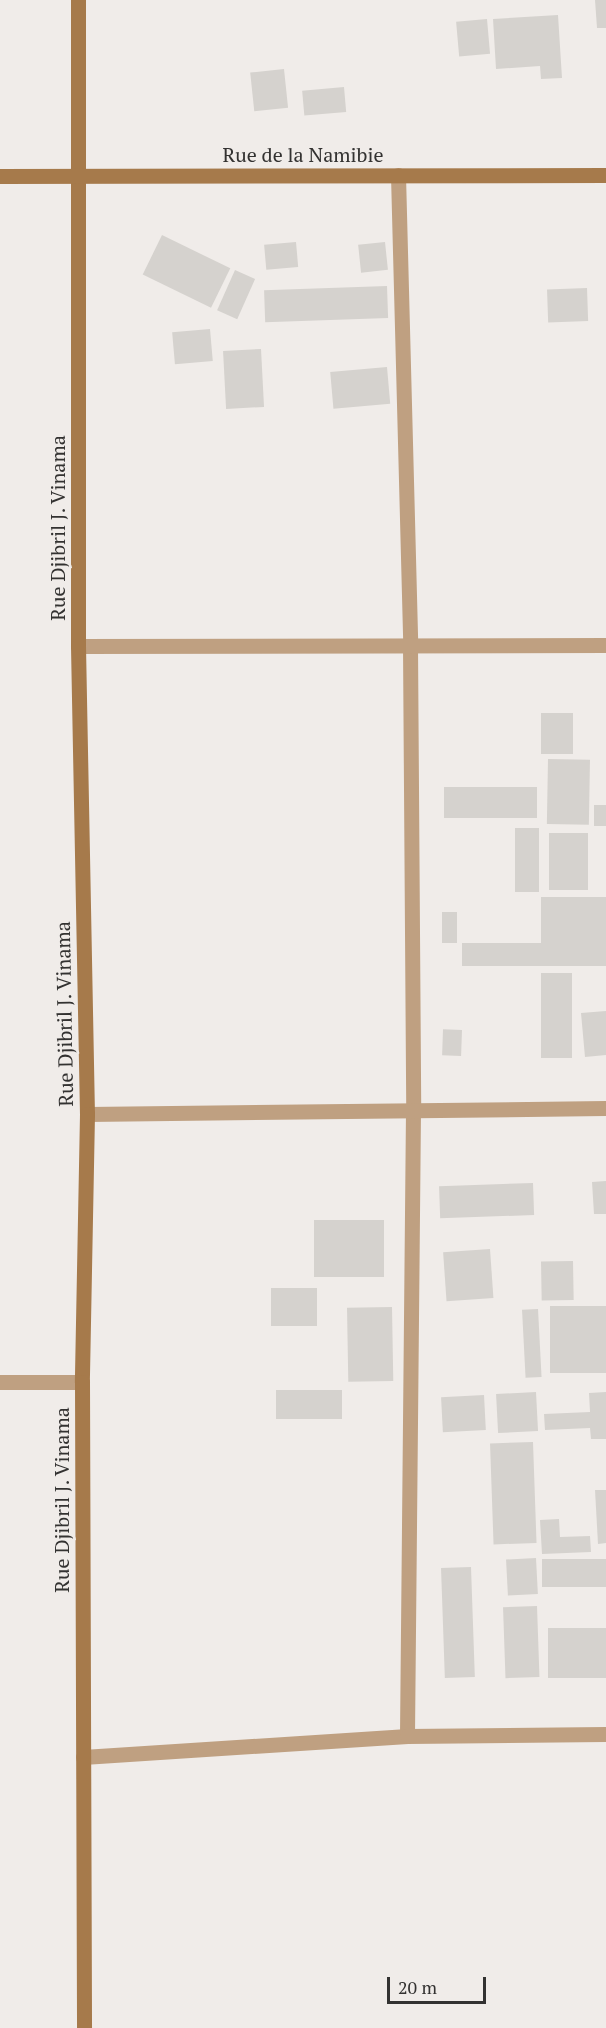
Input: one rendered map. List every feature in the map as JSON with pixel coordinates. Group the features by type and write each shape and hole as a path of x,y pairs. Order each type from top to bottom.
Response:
{"street":[{"name":"Rue Djibril J. Vinama","path":"78,0 78,646 87,1114 82,1382 84,2028"},
{"path":"398,175 410,645 413,1110 407,1736"},
{"name":"Rue de la Namibie","path":"0,176 606,175"},
{"path":"78,646 606,645"},
{"path":"87,1114 606,1108"},
{"path":"0,1382 82,1382"},
{"path":"83,1757 407,1736 606,1734"}],"building":[{"path":"595,0 606,0 606,28 597,28"},
{"path":"558,15 562,78 541,79 540,66 496,69 493,19"},
{"path":"487,19 490,54 459,57 456,22"},
{"path":"284,69 288,108 254,111 250,73"},
{"path":"344,87 346,112 304,116 302,91"},
{"path":"162,235 230,268 211,308 143,275"},
{"path":"296,242 298,267 266,270 264,245"},
{"path":"385,242 388,270 361,273 358,245"},
{"path":"235,270 255,279 237,319 217,310"},
{"path":"387,286 388,318 265,322 264,290"},
{"path":"587,288 588,321 548,322 547,289"},
{"path":"210,329 213,361 175,364 172,332"},
{"path":"261,349 264,407 226,409 223,351"},
{"path":"387,367 390,404 333,409 330,372"},
{"path":"541,713 573,713 573,754 541,754"},
{"path":"548,759 590,760 589,825 547,824"},
{"path":"444,787 537,787 537,818 444,818"},
{"path":"594,805 606,805 606,826 594,826"},
{"path":"515,828 539,828 539,892 515,892"},
{"path":"549,833 588,833 588,890 549,890"},
{"path":"541,897 606,897 606,966 462,966 462,943 541,943"},
{"path":"442,912 457,912 457,943 442,943"},
{"path":"541,973 572,973 572,1058 541,1058"},
{"path":"606,1011 606,1055 585,1057 581,1013"},
{"path":"443,1029 462,1030 461,1056 442,1055"},
{"path":"606,1181 606,1214 594,1214 592,1182"},
{"path":"533,1183 534,1215 440,1218 439,1186"},
{"path":"314,1220 384,1220 384,1277 314,1277"},
{"path":"490,1249 493,1298 447,1301 443,1252"},
{"path":"573,1261 574,1300 542,1301 541,1262"},
{"path":"271,1288 317,1288 317,1326 271,1326"},
{"path":"550,1306 606,1306 606,1373 550,1373"},
{"path":"392,1307 393,1381 348,1382 347,1308"},
{"path":"538,1309 542,1377 526,1378 522,1310"},
{"path":"276,1390 342,1390 342,1419 276,1419"},
{"path":"536,1392 538,1431 498,1433 496,1394"},
{"path":"606,1392 606,1439 591,1439 590,1428 545,1430 544,1414 590,1412 589,1393"},
{"path":"484,1395 486,1430 443,1432 441,1397"},
{"path":"533,1442 537,1543 494,1544 490,1444"},
{"path":"595,1490 606,1490 606,1543 598,1544"},
{"path":"559,1519 560,1537 590,1536 591,1552 542,1554 540,1520"},
{"path":"536,1558 538,1594 508,1596 506,1560"},
{"path":"542,1559 606,1559 606,1587 542,1587"},
{"path":"471,1567 475,1677 445,1678 441,1568"},
{"path":"537,1606 539,1677 505,1678 503,1607"},
{"path":"548,1628 606,1628 606,1678 548,1678"}]}
